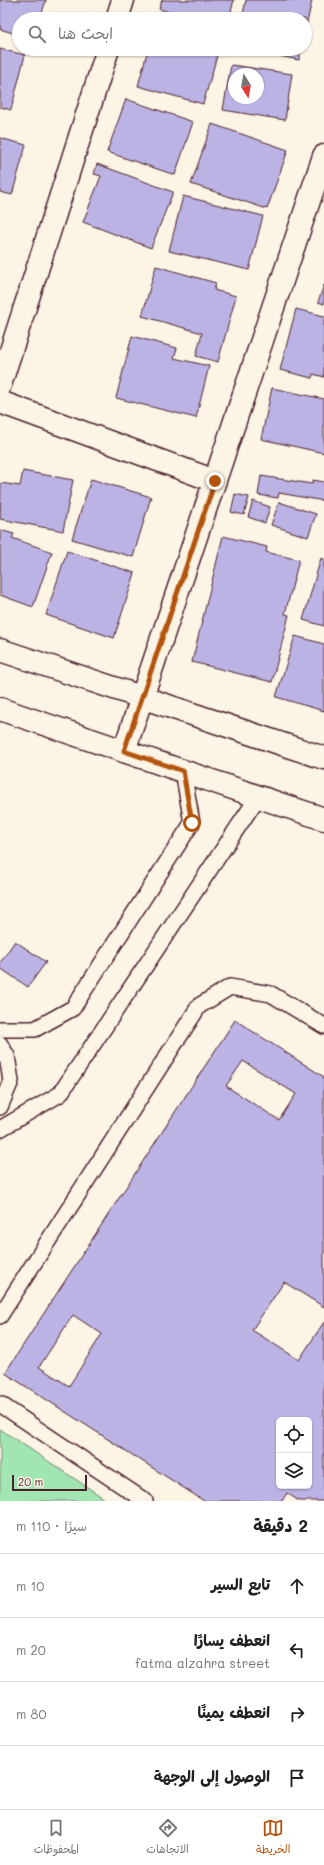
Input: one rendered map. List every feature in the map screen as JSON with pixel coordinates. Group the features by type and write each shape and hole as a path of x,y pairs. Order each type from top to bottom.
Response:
{"street":[{"path":"119,12 123,0"},
{"path":"0,385 106,56"},
{"path":"124,751 324,156"},
{"path":"0,402 215,481"},
{"path":"0,650 324,758"},
{"path":"0,709 324,819"}],"lane":[{"path":"0,1029 35,1029 73,1008 192,823 183,771"},
{"path":"0,1129 60,1094 258,797"},
{"path":"0,1316 199,1006 230,987 271,994 324,1026"},
{"path":"0,1044 7,1056 11,1081 0,1107"},
{"path":"0,1404 145,1501"}],"green space":[{"path":"0,1429 108,1501 0,1501"}],"building":[{"path":"0,0 46,0 42,12 12,12 12,33 0,29"},
{"path":"162,0 234,0 231,12 169,12 159,9"},
{"path":"246,0 312,0 309,12 243,12"},
{"path":"0,49 12,52 12,56 25,56 11,110 0,107"},
{"path":"146,56 217,56 203,104 138,86"},
{"path":"280,56 300,56 299,60"},
{"path":"231,65 251,68 230,68"},
{"path":"264,70 292,74 285,120 223,110 228,82 228,104 264,104"},
{"path":"126,99 193,122 175,175 107,152"},
{"path":"212,124 288,150 267,209 191,184"},
{"path":"0,138 26,145 12,195 0,192"},
{"path":"97,164 173,192 151,248 83,222 101,176 94,174"},
{"path":"183,196 263,216 249,270 169,251"},
{"path":"156,266 216,283 214,290 236,296 218,362 196,356 202,333 142,316"},
{"path":"324,285 324,304 318,302"},
{"path":"296,309 324,316 324,377 313,374 312,378 280,370"},
{"path":"132,336 177,348 174,358 209,366 196,418 116,398"},
{"path":"272,388 324,399 324,453 261,439"},
{"path":"23,471 73,480 63,531 0,519 1,483 20,486"},
{"path":"261,476 312,484 313,480 324,482 324,501 279,493 278,498 258,495"},
{"path":"91,479 151,497 133,557 72,539"},
{"path":"235,494 249,497 244,515 231,512"},
{"path":"253,501 270,507 265,523 248,517"},
{"path":"279,502 316,514 308,537 271,525"},
{"path":"0,530 14,534 12,538 52,552 33,607 0,595"},
{"path":"223,536 267,547 266,552 299,560 285,614 289,615 272,682 192,662"},
{"path":"67,551 135,573 114,638 46,615"},
{"path":"321,558 324,559 324,626 303,620"},
{"path":"295,636 324,644 324,711 276,697"},
{"path":"15,941 46,962 28,987 0,968 0,963"},
{"path":"235,1020 324,1077 324,1307 284,1282 252,1330 299,1360 324,1322 324,1501 299,1501 287,1493 282,1501 204,1501 5,1373","holes":["243,1061 296,1094 279,1120 226,1086","73,1315 102,1334 69,1386 39,1367"]}],"route":[{"path":"192,823 183,771 124,751 215,481"}]}
